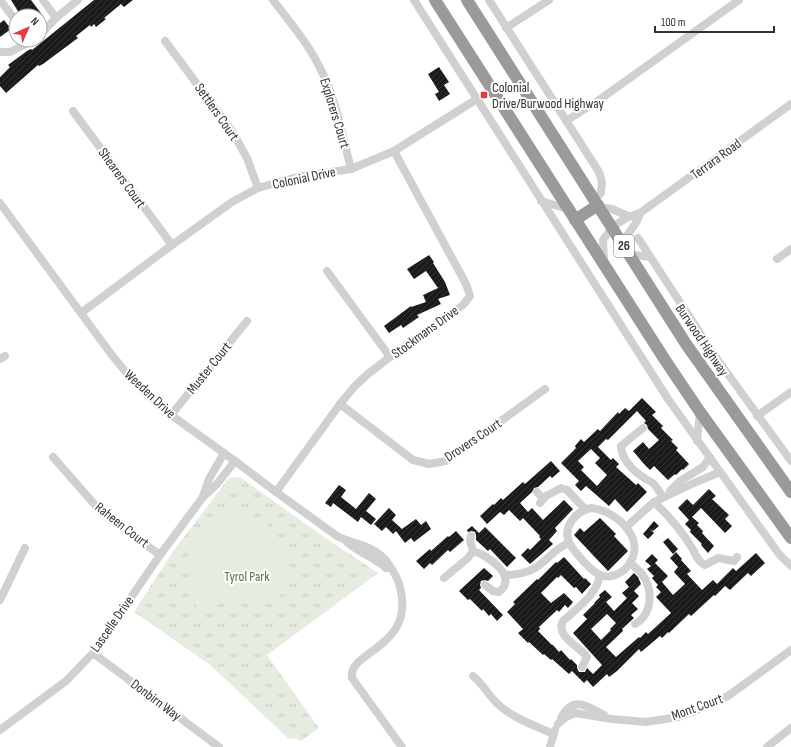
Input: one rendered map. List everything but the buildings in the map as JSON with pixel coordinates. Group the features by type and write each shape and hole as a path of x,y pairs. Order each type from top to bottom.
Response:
{"highway":[{"name":"26","path":"435,0 575,220 700,412 791,538"},
{"name":"Burwood Highway","path":"467,0 686,344 790,488"},
{"path":"575,220 597,204"}],"street":[{"path":"0,0 8,10"},
{"path":"43,0 56,18"},
{"path":"48,26 78,0"},
{"name":"Explorers Court","path":"273,0 307,45 319,66 331,93 351,169"},
{"path":"414,0 668,399 783,560 791,566"},
{"path":"489,0 601,177 601,193 597,204 628,216"},
{"path":"506,28 549,0"},
{"path":"566,121 599,100 739,0"},
{"name":"Settlers Court","path":"165,40 232,131 247,158 258,188"},
{"path":"0,52 10,52 17,48"},
{"name":"Colonial Drive","path":"81,313 232,202 258,188 297,177 351,169 394,151 477,99"},
{"name":"Terrara Road","path":"604,265 603,240 612,228 628,216 640,213 791,104"},
{"name":"Shearers Court","path":"73,111 172,245"},
{"name":"Stockmans Drive","path":"276,492 340,404 355,386 390,357 463,305 470,296 466,284 394,151"},
{"path":"542,201 568,209"},
{"name":"Weeden Drive","path":"0,204 111,354 147,395 276,492 344,539 367,547 383,557 399,582 403,602 403,612 398,625 388,640 358,663 351,674 352,678 402,747"},
{"name":"Terrara Road","path":"622,243 637,221 640,213"},
{"name":"Burwood Highway","path":"638,238 717,360 791,461"},
{"path":"777,259 791,249"},
{"path":"628,254 650,257"},
{"path":"327,272 390,357"},
{"name":"Muster Court","path":"172,415 247,321"},
{"name":"Drovers Court","path":"340,404 413,460 429,464 446,461 545,389"},
{"path":"758,416 791,392"},
{"path":"697,441 700,412"},
{"path":"643,428 621,446 621,451 625,459 636,472 654,483 663,497"},
{"name":"Lascelle Drive","path":"203,497 209,479 224,453"},
{"name":"Raheen Court","path":"53,457 102,512 160,555"},
{"path":"663,497 680,481 703,467 710,457"},
{"name":"Lascelle Drive","path":"0,729 66,681 93,653 160,555 203,497 217,484 235,461"},
{"path":"626,527 654,502 720,472"},
{"path":"537,492 542,501 562,488 567,490 585,509"},
{"path":"654,502 688,541 700,563 705,565 718,558 734,561 737,557"},
{"path":"585,509 601,509 612,514 626,527 633,538 635,549 634,558 624,571 615,575 600,575 590,568 569,543 568,528 572,520 585,509"},
{"path":"471,536 470,541 473,551"},
{"path":"505,576 516,575 533,569 561,546 569,543"},
{"path":"0,600 25,548"},
{"path":"473,551 481,553 490,559 505,576 506,582 503,589 498,592 493,591 485,584"},
{"path":"444,578 468,558 473,551"},
{"path":"631,563 643,575 648,586 650,600 647,613 642,620 635,624"},
{"path":"582,666 587,656 567,638 562,631 561,625 594,590 599,583 600,575"},
{"name":"Mont Court","path":"550,747 553,734 558,724 565,712 571,706 581,704 612,719 646,722 672,718 692,712 728,696 791,650"},
{"name":"Donbirn Way","path":"93,653 219,747"},
{"path":"473,676 483,685 494,700 504,710 553,734"},
{"path":"767,747 791,728"}],"green space":[{"name":"Tyrol Park","path":"240,477 321,535 378,573 267,655 319,728 301,741 294,738 289,739 209,664 134,612 174,550 229,478"},
{"path":"239,513 259,519 270,528 277,538 287,562 288,574 285,586 280,596 270,603 260,605 229,599 211,609 204,610 198,607 191,598 188,579 189,549 200,530 209,522 224,515"}],"place":[{"name":"Colonial Drive/Burwood Highway","path":"484,95"}]}
